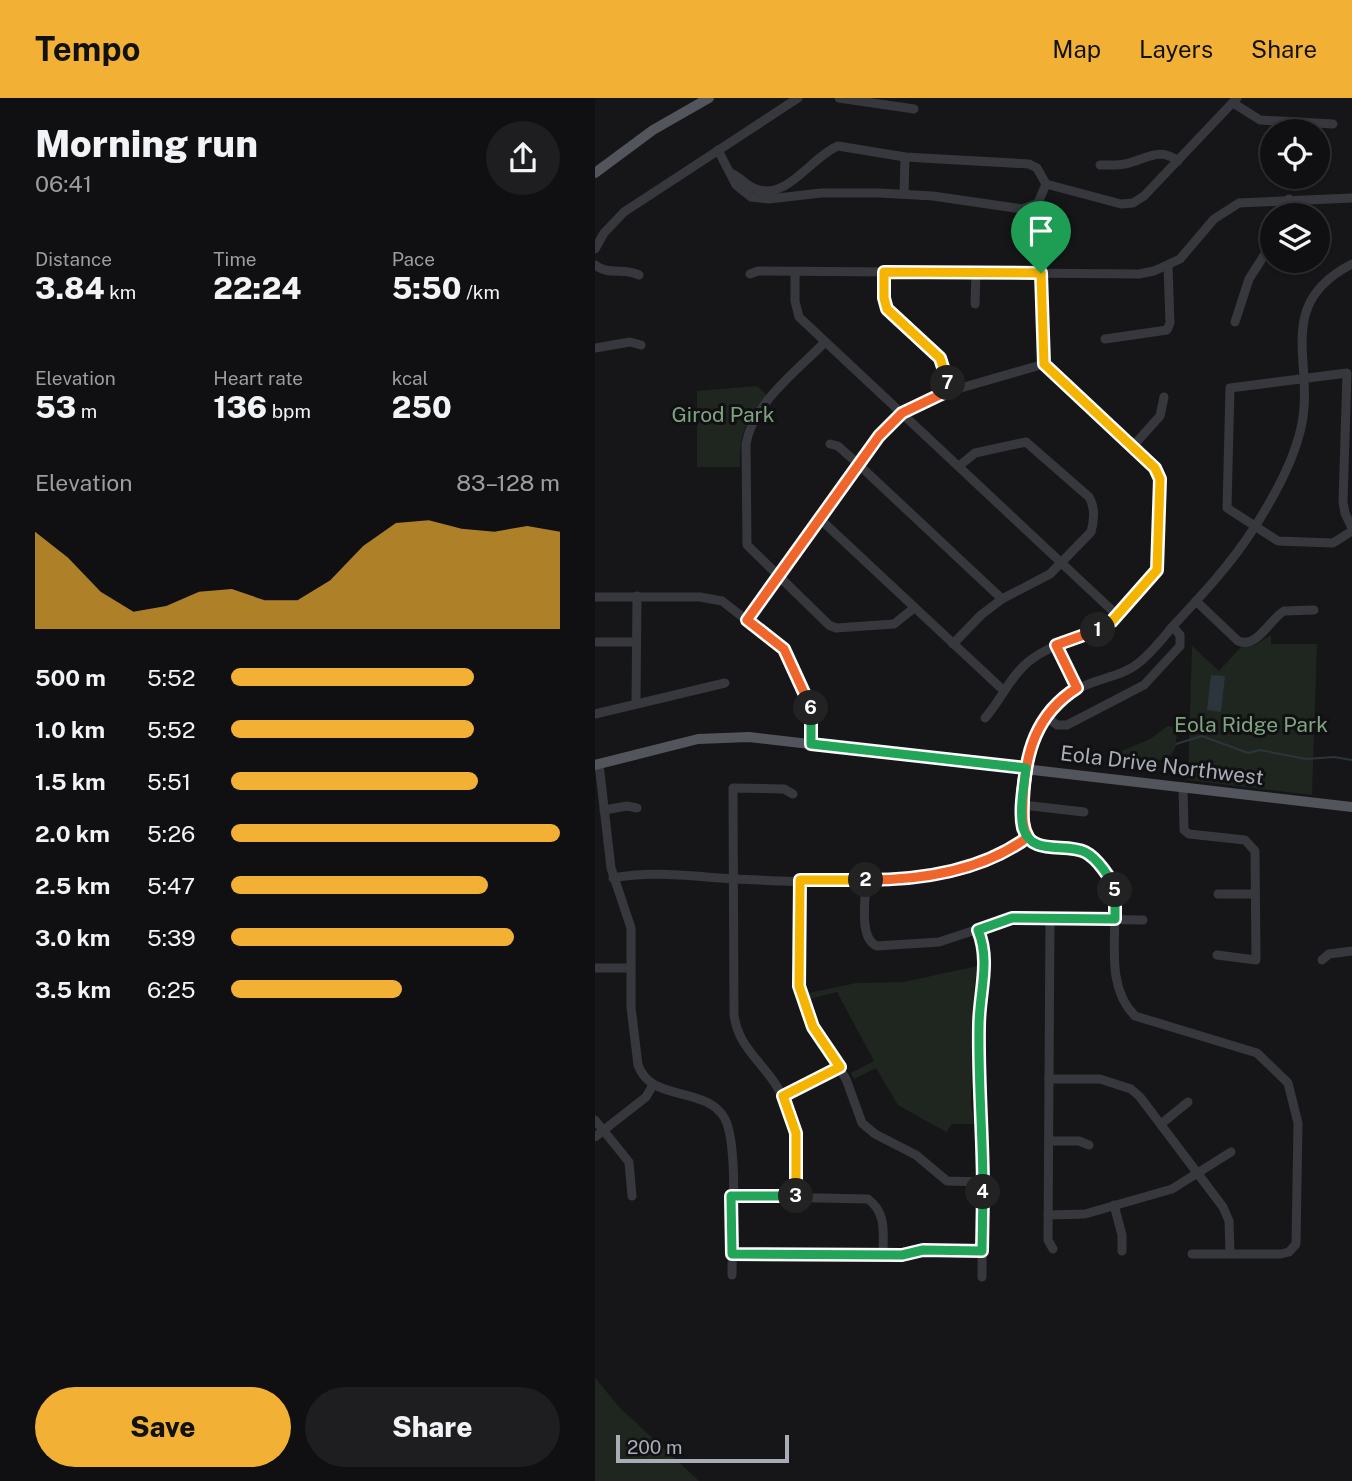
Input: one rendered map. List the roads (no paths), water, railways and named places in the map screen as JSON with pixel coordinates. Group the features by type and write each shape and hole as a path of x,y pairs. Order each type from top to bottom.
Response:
{"main road":[{"path":"595,173 653,130 709,98"},
{"name":"Eola Drive Northwest","path":"597,765 713,738 749,737 1352,807"}],"street":[{"path":"595,249 604,233 624,212 798,98"},
{"path":"839,98 914,109"},
{"path":"718,150 733,174 754,189 774,190 785,185 838,145 905,157 1029,164 1037,168 1046,184 1121,204 1133,203 1144,196 1235,100 1260,120 1333,124"},
{"path":"1100,165 1126,164 1155,154 1170,155 1178,161"},
{"path":"904,194 905,157"},
{"path":"733,174 733,179 751,197 769,199 821,193 904,194 1022,209 1038,203 1046,184"},
{"path":"750,274 1139,274 1168,266 1191,250 1224,209 1255,200 1352,198"},
{"path":"1235,322 1248,279 1260,261"},
{"path":"1192,1254 1281,1254 1296,1244 1299,1123 1295,1100 1280,1072 1257,1053 1135,1016 1118,993 1112,882 1090,857 1081,851 1036,844 1028,837 1023,824 1026,768 1031,744 1045,716 1077,688 1117,676 1135,666 1230,562 1255,527 1296,447 1304,413 1300,343 1309,307 1329,280 1352,264"},
{"path":"595,265 603,270 632,271 639,275"},
{"path":"1105,339 1167,330 1170,323 1168,266"},
{"path":"795,272 796,310 825,342 1117,615"},
{"path":"884,272 884,298 887,309 940,358 950,390"},
{"path":"975,304 976,272"},
{"path":"985,718 1003,690 1028,662 1056,645 1105,627 1154,576 1158,563 1160,479 1155,468 1133,446 1044,364 1041,273"},
{"path":"595,348 631,342 641,345"},
{"path":"825,342 763,407 748,430 745,537 751,551 836,628 894,624 914,607"},
{"path":"747,620 858,464 879,436 902,413 950,390 1044,364"},
{"path":"1347,373 1343,502 1352,529 1333,543 1285,543 1230,512 1226,503 1230,388 1303,378 1347,373"},
{"path":"1133,446 1160,416 1164,397"},
{"path":"953,644 981,615 1002,599 1050,574 1062,563 1091,532 1093,506 1089,497 1026,442 975,453 959,466"},
{"path":"830,444 838,446 858,464 1002,599"},
{"path":"820,519 1003,690"},
{"path":"636,703 637,596"},
{"path":"595,597 714,598 747,620 784,649 811,709 811,744"},
{"path":"1196,601 1238,641 1245,643 1253,641 1284,611 1314,610"},
{"path":"1045,716 1057,725 1067,725 1144,685 1180,646 1180,635 1173,627"},
{"path":"595,642 636,642"},
{"path":"1056,645 1077,688"},
{"path":"595,713 708,690 725,683"},
{"path":"597,765 613,877 631,928 638,1065 641,1073 653,1085 711,1104 724,1118 731,1135 732,1275"},
{"path":"1183,787 1184,830 1189,834 1245,840 1254,847 1256,960 1217,955"},
{"path":"793,794 784,789 733,788 735,1023 745,1047 783,1096 796,1133 799,1196"},
{"path":"1023,805 1084,812"},
{"path":"604,810 627,806 636,808"},
{"path":"613,877 699,875 734,879 911,879 955,870 986,859 1028,837"},
{"path":"800,880 799,986 813,1027 840,1067 856,1112 869,1129 903,1146 947,1181 983,1182"},
{"path":"866,880 866,933 870,942 877,946 920,945 957,939 1012,918 1143,920"},
{"path":"1218,894 1255,894"},
{"path":"1050,918 1048,1240 1053,1249"},
{"path":"978,930 984,944 979,1037 983,1182 982,1277"},
{"path":"1322,960 1329,954 1352,951"},
{"path":"595,968 631,968"},
{"path":"783,1096 840,1067"},
{"path":"1049,1079 1100,1079 1121,1084 1140,1097 1223,1207 1229,1221 1230,1253"},
{"path":"599,1134 646,1097 653,1085"},
{"path":"1161,1124 1188,1102"},
{"path":"595,1120 599,1134 629,1162 632,1196"},
{"path":"1049,1141 1079,1141 1089,1145"},
{"path":"1048,1215 1085,1213 1171,1189 1231,1152"},
{"path":"731,1196 860,1197 873,1203 883,1219 883,1255"},
{"path":"1114,1205 1122,1235 1122,1251"},
{"path":"732,1254 883,1255 923,1250 982,1251"}],"waterway":[{"path":"1176,744 1202,736 1248,753 1260,750 1306,759 1334,757 1352,760"}],"park label":[{"name":"Girod Park","path":"723,414"},
{"name":"Eola Ridge Park","path":"1251,724"}]}
